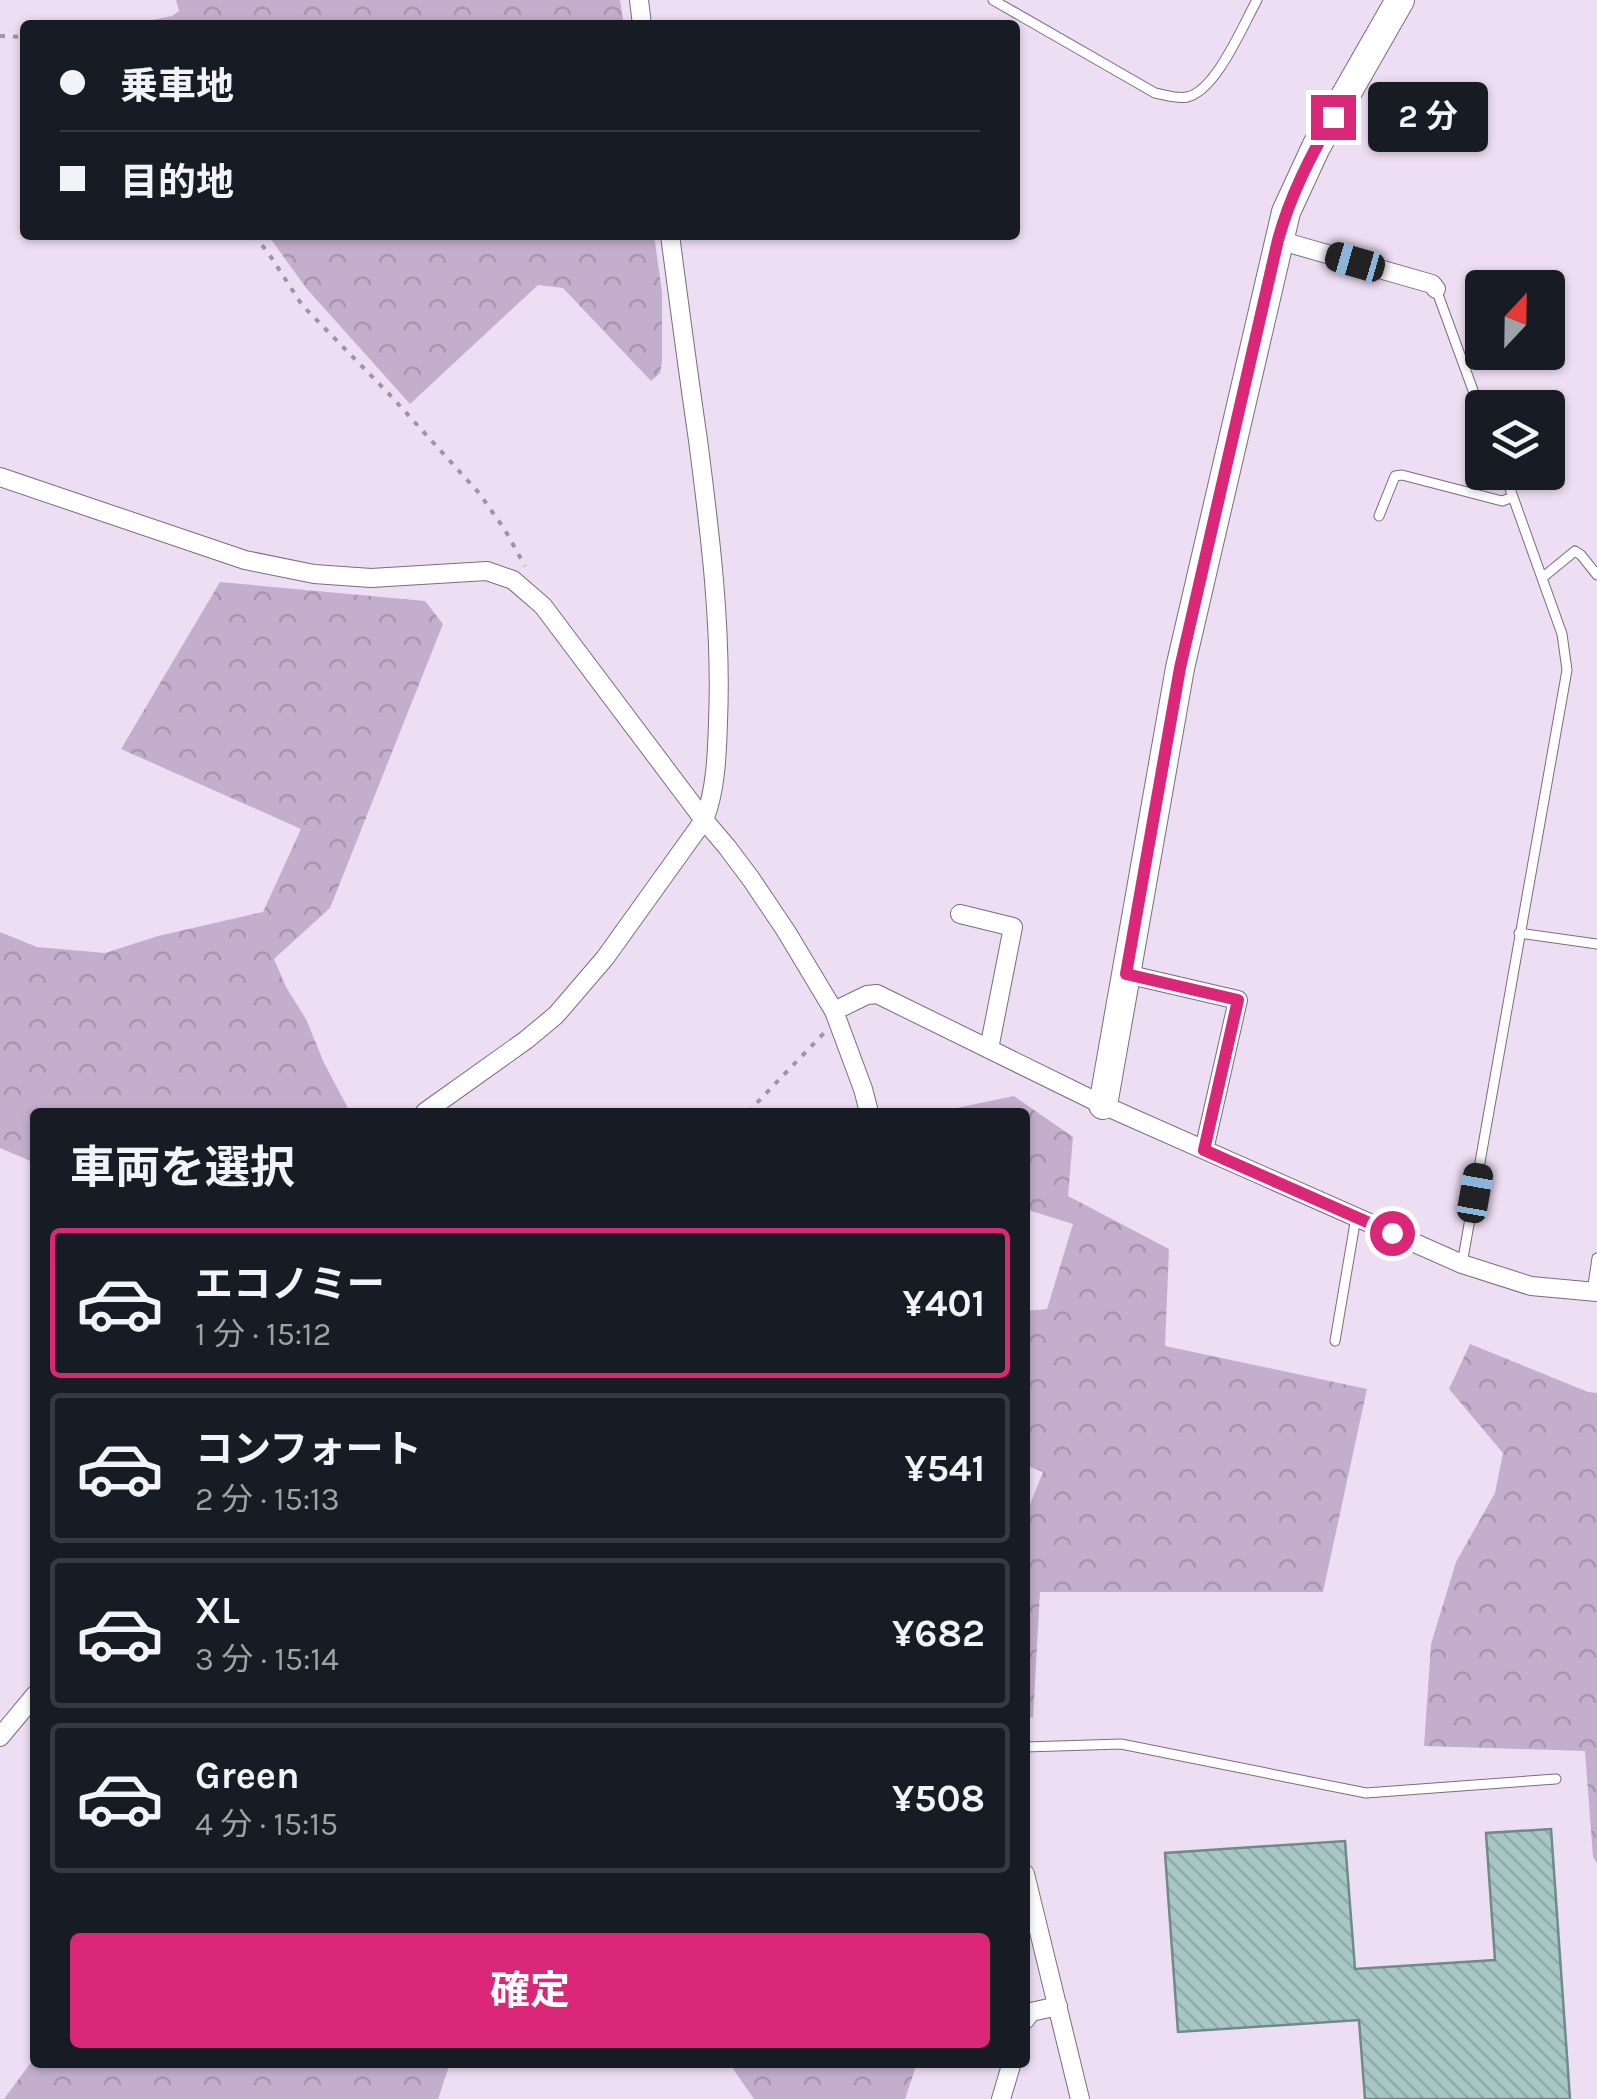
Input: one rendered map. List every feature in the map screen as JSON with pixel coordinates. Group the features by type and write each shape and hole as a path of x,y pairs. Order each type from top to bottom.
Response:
{"street":[{"path":"1103,1105 1180,668 1278,240 1286,212 1316,146 1400,0"},
{"path":"431,1108 556,1015 606,958 709,808 717,748 716,607 671,240"},
{"path":"1278,240 1436,288"},
{"path":"0,477 245,560 314,574 371,578 486,570 513,580 543,606 751,879 786,931 836,1016 867,1108"},
{"path":"960,914 1012,927 989,1049"},
{"path":"1126,974 1238,1000 1204,1150"},
{"path":"836,1016 876,994 1103,1105 1462,1264 1532,1286 1595,1292"},
{"path":"0,1737 30,1702"},
{"path":"1030,1894 1080,2099"},
{"path":"1030,2013 1058,2006"},
{"path":"1001,2099 1010,2068"}],"lane":[{"path":"993,0 1155,92 1182,98 1205,88 1257,0"},
{"path":"1436,288 1473,390"},
{"path":"1379,516 1395,476 1402,475 1502,502 1512,497"},
{"path":"1462,1264 1567,670 1562,634 1510,490"},
{"path":"1542,578 1575,551 1597,576"},
{"path":"1519,933 1597,944"},
{"path":"1335,1341 1356,1217"},
{"path":"1595,1292 1597,1258"},
{"path":"1030,1748 1121,1744 1366,1793 1556,1780"}],"path":[{"path":"258,240 302,305 479,492 527,570 532,597"},
{"path":"752,1108 826,1032 836,1016"}],"green space":[{"path":"176,0 620,0 623,20 152,20 179,11"},
{"path":"272,240 655,240 662,292 660,373 651,381 563,288 538,285 410,404 306,288"},
{"path":"220,582 425,601 443,624 330,908 274,959 348,1108 30,1108 30,1161 0,1148 0,932 37,947 105,953 158,936 263,912 301,829 121,749"},
{"path":"1014,1096 1073,1137 1068,1196 1169,1249 1165,1346 1367,1389 1323,1592 1040,1592 1033,1718 1030,1504 1043,1472 1030,1467 1030,1311 1047,1309 1073,1224 1030,1211 1030,1108 956,1108"},
{"path":"1470,1344 1597,1393 1597,1863 1593,1857 1585,1751 1424,1746 1431,1644 1456,1562 1495,1493 1503,1453 1449,1389"},
{"path":"30,2064 30,2068 448,2068 438,2099 4,2099"},
{"path":"732,2068 915,2068 905,2099 754,2099"}],"building":[{"path":"1551,1829 1570,2099 1365,2099 1359,2020 1178,2032 1165,1853 1345,1841 1355,1969 1495,1960 1486,1833"}],"route":[{"path":"1333,117 1300,179 1278,240 1180,668 1126,974 1238,1000 1204,1150 1392,1233"}]}
